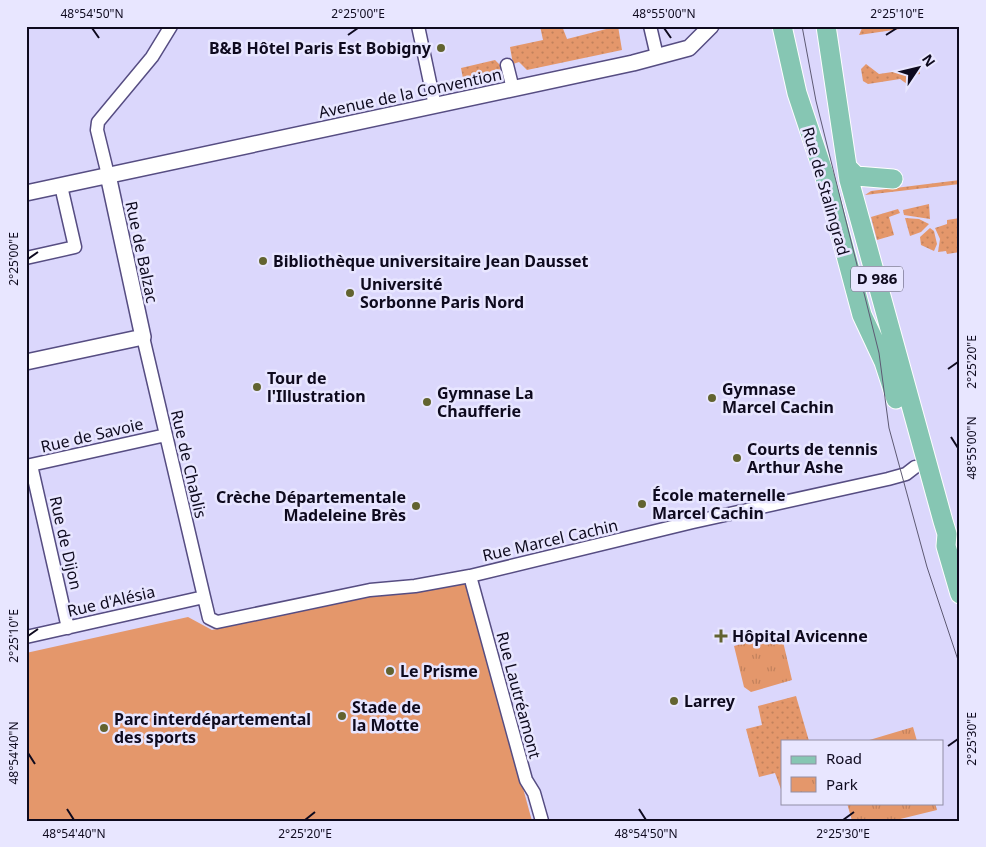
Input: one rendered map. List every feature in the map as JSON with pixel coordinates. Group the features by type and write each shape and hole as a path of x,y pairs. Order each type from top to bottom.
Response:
{"main road":[{"name":"Rue de Stalingrad","path":"782,26 797,93 825,177 862,315 884,362 919,459"},
{"name":"Rue de Stalingrad","path":"826,26 846,167 919,459 936,539 946,546 960,594"},
{"path":"846,167 856,176 893,179 866,189 858,195 855,203"}],"street":[{"path":"108,175 97,130 98,122 152,56 171,26"},
{"path":"418,26 435,106"},
{"path":"650,26 657,56"},
{"name":"Avenue de la Convention","path":"26,193 435,106 657,56 689,48 711,26"},
{"path":"507,65 513,89"},
{"name":"Rue de Balzac","path":"108,175 143,337"},
{"path":"26,258 75,247 61,186"},
{"path":"26,362 143,337"},
{"name":"Rue de Chablis","path":"143,337 204,597"},
{"name":"Rue de Savoie","path":"29,466 166,435"},
{"name":"Rue Marcel Cachin","path":"204,597 209,618 217,622 370,590 415,586 470,576 693,522 888,479 906,474 919,459"},
{"name":"Rue de Dijon","path":"29,466 68,628"},
{"name":"Rue Lautréamont","path":"470,576 526,780 534,793 542,821"},
{"name":"Rue d'Alésia","path":"26,637 204,597"}],"green space":[{"path":"540,26 562,26 567,39 618,26 622,50 527,70 519,62 513,64 510,47 543,40"},
{"path":"863,26 913,26 914,27 859,35"},
{"path":"495,60 501,66 497,76 464,84 461,68"},
{"path":"866,64 879,74 919,68 920,74 906,76 907,84 900,79 868,84 863,81 861,69"},
{"path":"960,180 960,184 865,195 871,191"},
{"path":"929,204 930,219 904,215 903,210"},
{"path":"898,209 900,213 889,217 894,235 877,240 871,217"},
{"path":"905,218 919,219 929,224 921,232 910,236"},
{"path":"960,218 960,252 947,254 946,251 938,252 940,239 935,228 947,224 947,220"},
{"path":"930,228 934,231 937,244 934,251 921,245 920,237"},
{"name":"Stade de la Motte","path":"462,582 468,587 532,821 26,821 26,653 188,617 212,630 330,602"},
{"path":"781,633 792,680 751,692 744,687 734,646"},
{"path":"796,696 809,740 781,740 781,789 775,773 759,777 746,729 762,725 758,706"},
{"path":"913,727 917,740 869,740"},
{"path":"847,804 935,804 937,810 892,821 852,821"}],"tram line":[{"path":"802,26 816,101 879,353 889,428 927,567 960,666"}],"place":[{"name":"B&B Hôtel Paris Est Bobigny","path":"441,48"},
{"name":"Bibliothèque universitaire Jean Dausset","path":"263,261"},
{"name":"Université Sorbonne Paris Nord","path":"350,293"},
{"name":"Tour de l'Illustration","path":"257,387"},
{"name":"Gymnase Marcel Cachin","path":"712,398"},
{"name":"Gymnase La Chaufferie","path":"427,402"},
{"name":"Courts de tennis Arthur Ashe","path":"737,458"},
{"name":"École maternelle Marcel Cachin","path":"642,504"},
{"name":"Crèche Départementale Madeleine Brès","path":"416,506"},
{"name":"Hôpital Avicenne","path":"721,636"},
{"name":"Le Prisme","path":"390,671"},
{"name":"Larrey","path":"674,701"},
{"name":"Stade de la Motte","path":"342,716"},
{"name":"Parc interdépartemental des sports","path":"104,728"}]}
